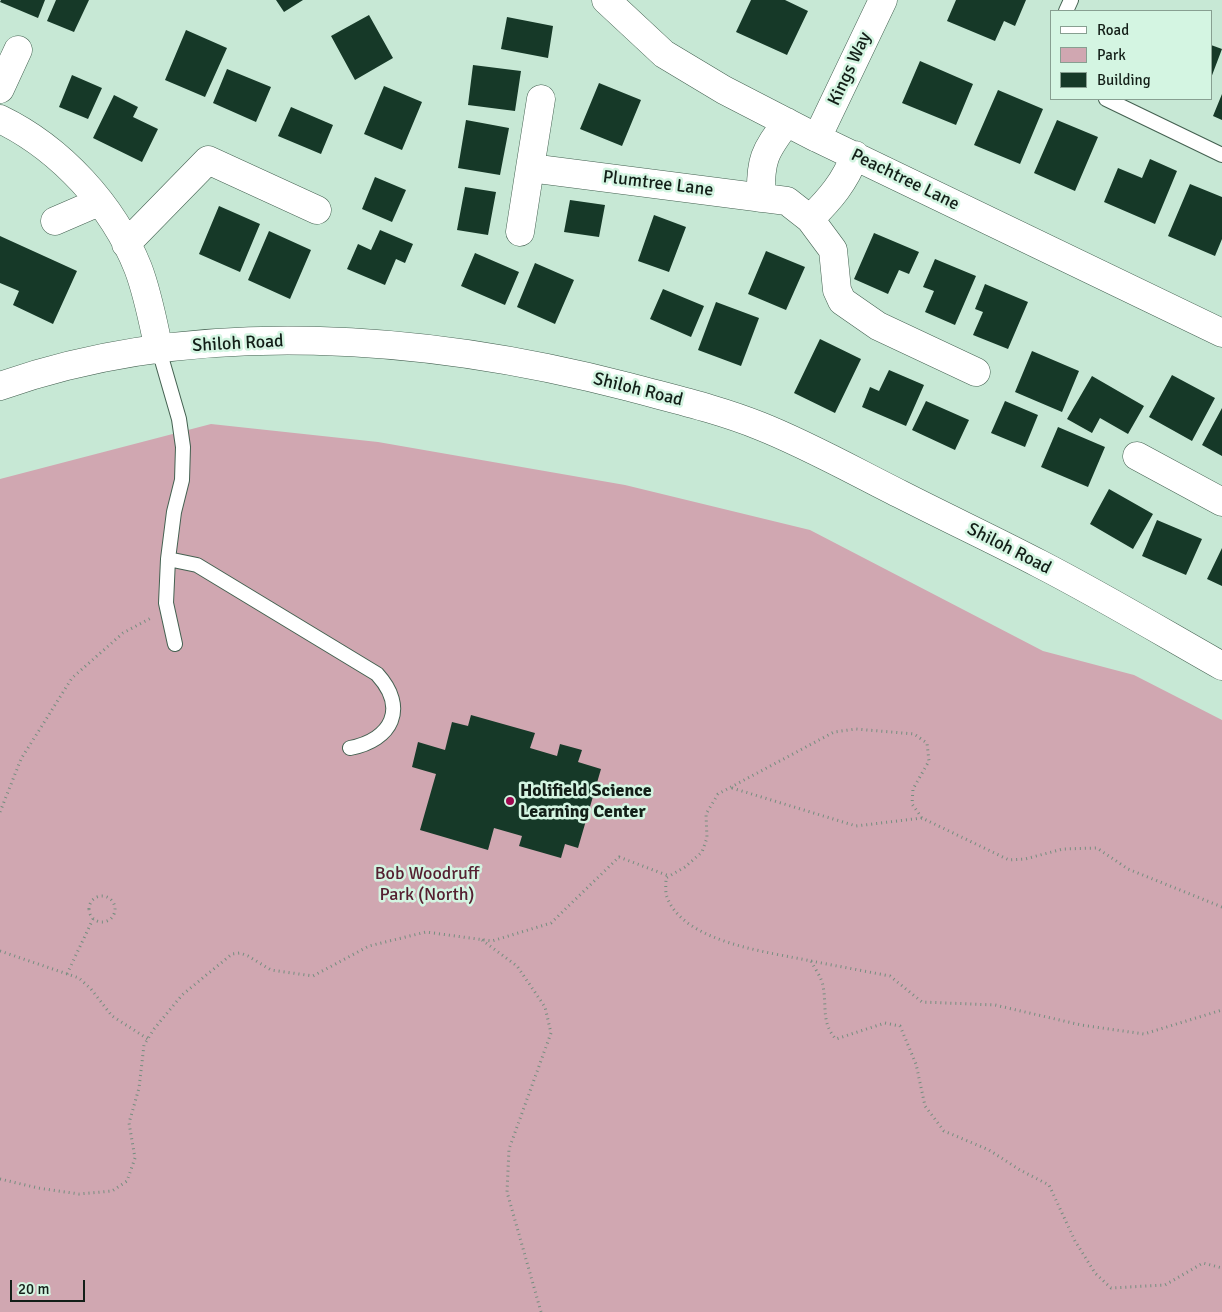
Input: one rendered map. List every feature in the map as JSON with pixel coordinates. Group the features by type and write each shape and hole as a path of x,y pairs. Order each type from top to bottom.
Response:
{"street":[{"name":"Peachtree Lane","path":"606,0 664,54 724,90 817,138 1222,333"},
{"name":"Kings Way","path":"817,138 883,0"},
{"path":"0,89 18,50"},
{"path":"520,232 541,99"},
{"path":"0,119 30,135 55,154 99,202 126,244 146,290 159,350"},
{"path":"787,122 768,148 760,170 774,199 810,219 833,250 837,290 842,301 878,326 976,372"},
{"path":"810,219 836,193 848,174 855,155"},
{"path":"126,244 208,160 317,210"},
{"name":"Plumtree Lane","path":"530,168 774,199"},
{"path":"56,221 99,202"},
{"name":"Shiloh Road","path":"0,386 82,362 224,342 315,341 461,352 589,377 704,407 760,426 800,444 1043,565 1222,666"},
{"path":"1137,456 1222,502"}],"lane":[{"path":"1108,100 1222,155"},
{"path":"159,350 178,419 183,446 182,480 174,512 168,559 167,610 174,644"},
{"path":"168,559 198,565 377,674 387,685 393,697 392,721 386,730 368,744 350,748"}],"path":[{"path":"0,812 21,759 72,678 123,633 167,610"},
{"path":"1222,907 1128,869 1097,848 1063,849 1026,859 1009,860 922,818 912,804 914,789 929,761 927,743 914,734 856,729 834,732 718,794 706,814 707,838 702,852 685,867 666,878 666,897 679,916 708,936 811,961 890,976 922,1002 995,1005 1081,1025 1144,1034 1222,1010"},
{"path":"732,788 856,826 922,818"},
{"path":"0,1179 38,1188 79,1194 112,1191 127,1181 135,1158 129,1123 139,1088 144,1045 182,995 232,954 240,953 248,956 271,970 313,976 369,946 426,932 492,941 551,923 619,857 669,876"},
{"path":"67,974 93,919 89,906 94,899 102,896 112,902 114,913 109,920 101,922 93,919"},
{"path":"481,940 517,966 545,1007 551,1033 509,1149 507,1192 541,1312"},
{"path":"0,952 79,978 92,989 112,1016 148,1039"},
{"path":"811,961 823,985 824,1014 829,1031 836,1039 885,1023 900,1026 916,1064 925,1106 944,1131 989,1150 1020,1170 1049,1185 1075,1241 1095,1273 1110,1288 1165,1284 1203,1263 1222,1268"}],"green space":[{"name":"Bob Woodruff Park (North)","path":"211,424 378,442 625,485 810,530 1043,651 1134,675 1222,720 1222,1312 0,1312 0,479"}],"building":[{"path":"1,0 45,0 38,18 0,2"},
{"path":"56,0 89,0 74,32 47,21"},
{"path":"276,0 303,0 284,12"},
{"path":"751,0 785,0 808,11 787,55 736,32"},
{"path":"956,0 1026,0 1015,26 1004,21 995,41 947,21"},
{"path":"369,15 393,58 355,80 331,36"},
{"path":"507,17 553,26 548,58 501,49"},
{"path":"186,30 227,48 205,97 165,80"},
{"path":"1212,45 1222,49 1212,75"},
{"path":"920,61 973,84 956,125 902,103"},
{"path":"473,65 521,71 515,111 468,105"},
{"path":"227,69 271,87 256,122 213,103"},
{"path":"72,75 102,88 88,119 59,107"},
{"path":"599,83 641,100 622,146 580,129"},
{"path":"384,86 422,102 402,150 364,134"},
{"path":"998,90 1043,109 1020,164 974,145"},
{"path":"1222,94 1222,120 1213,116"},
{"path":"114,95 138,107 133,117 158,129 142,162 93,138"},
{"path":"291,107 333,125 321,154 278,136"},
{"path":"466,120 509,128 500,175 458,168"},
{"path":"1057,120 1098,137 1075,191 1034,173"},
{"path":"1150,159 1177,171 1155,224 1104,202 1118,168 1142,178"},
{"path":"375,177 406,190 392,222 362,209"},
{"path":"1190,184 1222,197 1222,239 1215,256 1168,236"},
{"path":"465,187 496,192 488,235 457,230"},
{"path":"570,200 605,205 599,237 564,232"},
{"path":"219,206 260,224 240,272 199,254"},
{"path":"654,215 686,227 669,272 638,261"},
{"path":"380,230 413,244 405,263 396,259 385,285 347,269 358,244 371,250"},
{"path":"269,231 311,250 290,299 248,280"},
{"path":"874,233 919,252 909,274 899,270 888,294 854,279"},
{"path":"0,236 77,271 53,324 13,305 19,291 0,283"},
{"path":"766,251 805,267 786,310 748,294"},
{"path":"475,253 519,272 505,305 461,286"},
{"path":"935,259 976,276 955,325 925,312 934,291 923,287"},
{"path":"535,263 574,280 555,324 517,307"},
{"path":"985,284 1028,302 1008,349 973,335 983,312 975,309"},
{"path":"663,289 704,306 691,337 650,319"},
{"path":"716,302 759,318 741,366 698,350"},
{"path":"820,339 861,359 835,413 794,393"},
{"path":"1032,351 1079,371 1062,412 1015,392"},
{"path":"889,370 924,385 906,426 862,407 870,387 879,391"},
{"path":"1172,375 1215,398 1192,441 1149,417"},
{"path":"1092,376 1144,406 1128,434 1100,418 1092,433 1067,419"},
{"path":"926,401 969,420 955,450 912,430"},
{"path":"1005,401 1038,415 1025,447 991,433"},
{"path":"1222,408 1222,456 1202,445"},
{"path":"1058,427 1105,447 1088,487 1041,467"},
{"path":"1109,489 1153,514 1133,549 1090,524"},
{"path":"1157,520 1202,539 1186,575 1142,556"},
{"path":"1222,548 1222,586 1207,579"},
{"name":"Holifield Science Learning Center","path":"471,715 535,733 530,748 557,756 560,744 582,750 578,762 601,769 578,848 565,844 561,858 519,846 522,836 494,828 488,850 420,830 436,774 412,767 418,742 445,750 452,722 468,726"}],"place":[{"name":"Holifield Science Learning Center","path":"510,801"}]}
